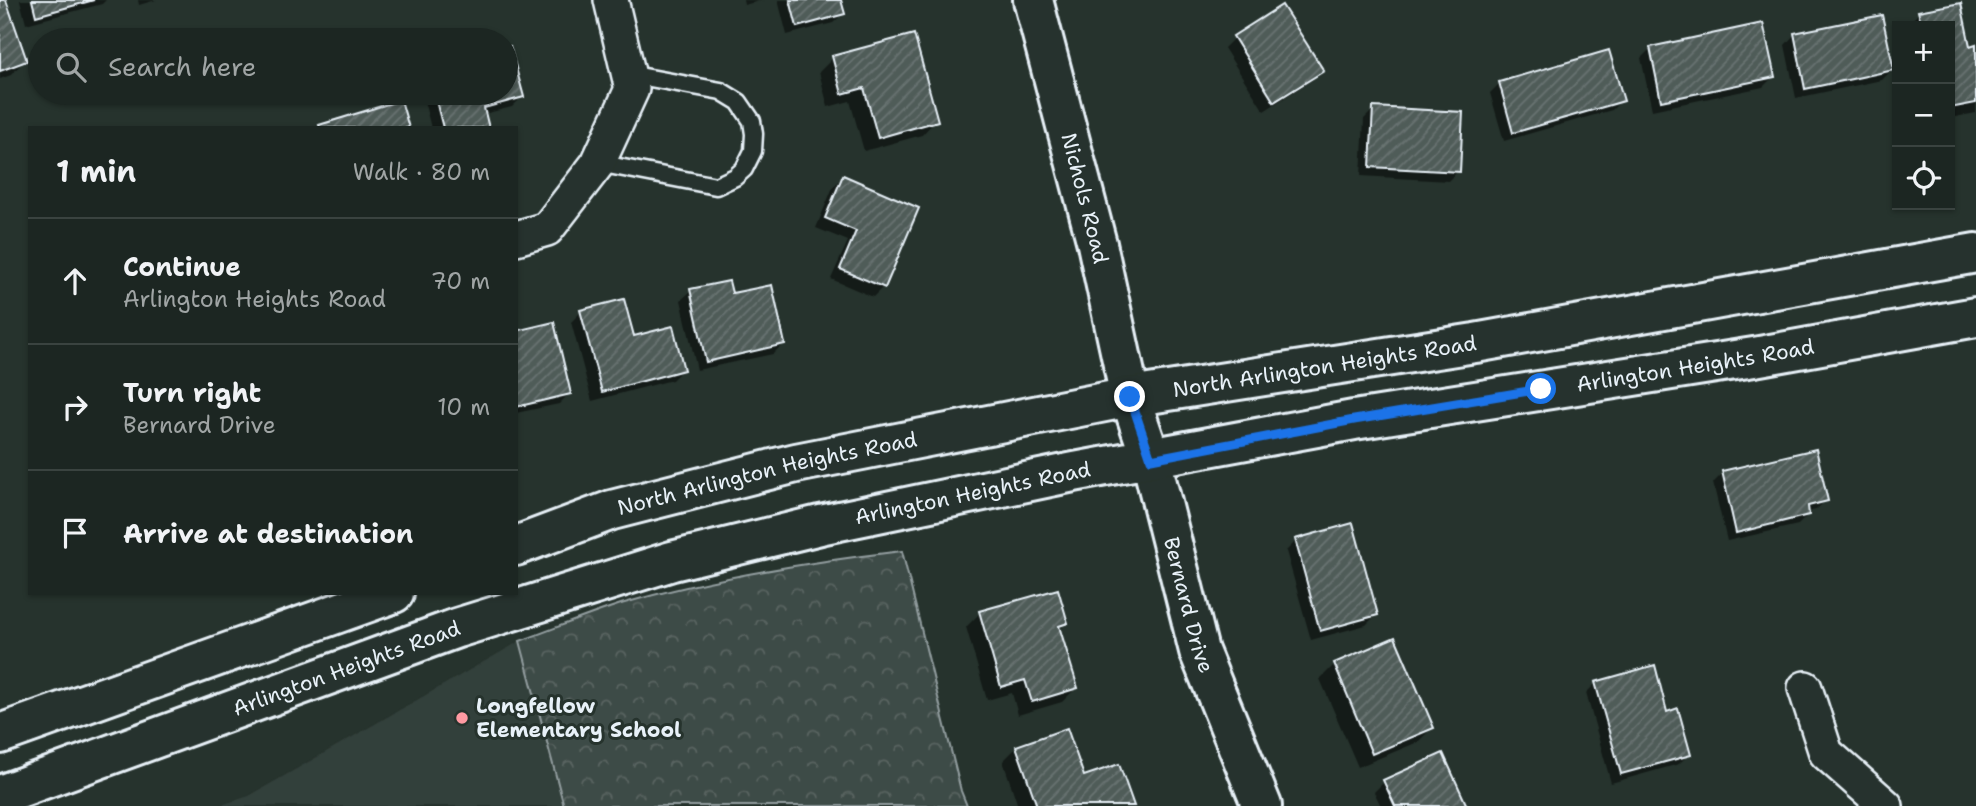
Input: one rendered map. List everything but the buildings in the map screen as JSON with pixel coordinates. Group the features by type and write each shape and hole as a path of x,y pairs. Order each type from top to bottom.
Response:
{"main road":[{"name":"Nichols Road","path":"1033,0 1097,244 1130,397"},
{"name":"North Arlington Heights Road","path":"518,545 612,510 796,463 1130,397 1489,340 1976,253"},
{"name":"Arlington Heights Road","path":"0,795 445,632 673,561 820,525 1074,471 1354,420 1754,357 1976,317"},
{"name":"Bernard Drive","path":"1130,397 1151,459 1199,651 1262,806"},
{"path":"0,734 388,595"}],"street":[{"path":"518,237 547,229 598,163 632,89 611,0"},
{"path":"1805,688 1826,753 1886,806"}],"lane":[{"path":"598,163 716,186 735,177 744,169 753,151 752,121 739,102 721,91 628,74"}],"shaded area":[{"name":"Longfellow Elementary School","path":"520,641 564,806 218,806 249,796"}],"green space":[{"path":"902,551 961,791 967,806 564,806 520,641 655,594 796,565"}],"place":[{"name":"Longfellow Elementary School","path":"462,718"}],"route":[{"path":"1130,397 1151,459 1354,420 1541,389"}]}
